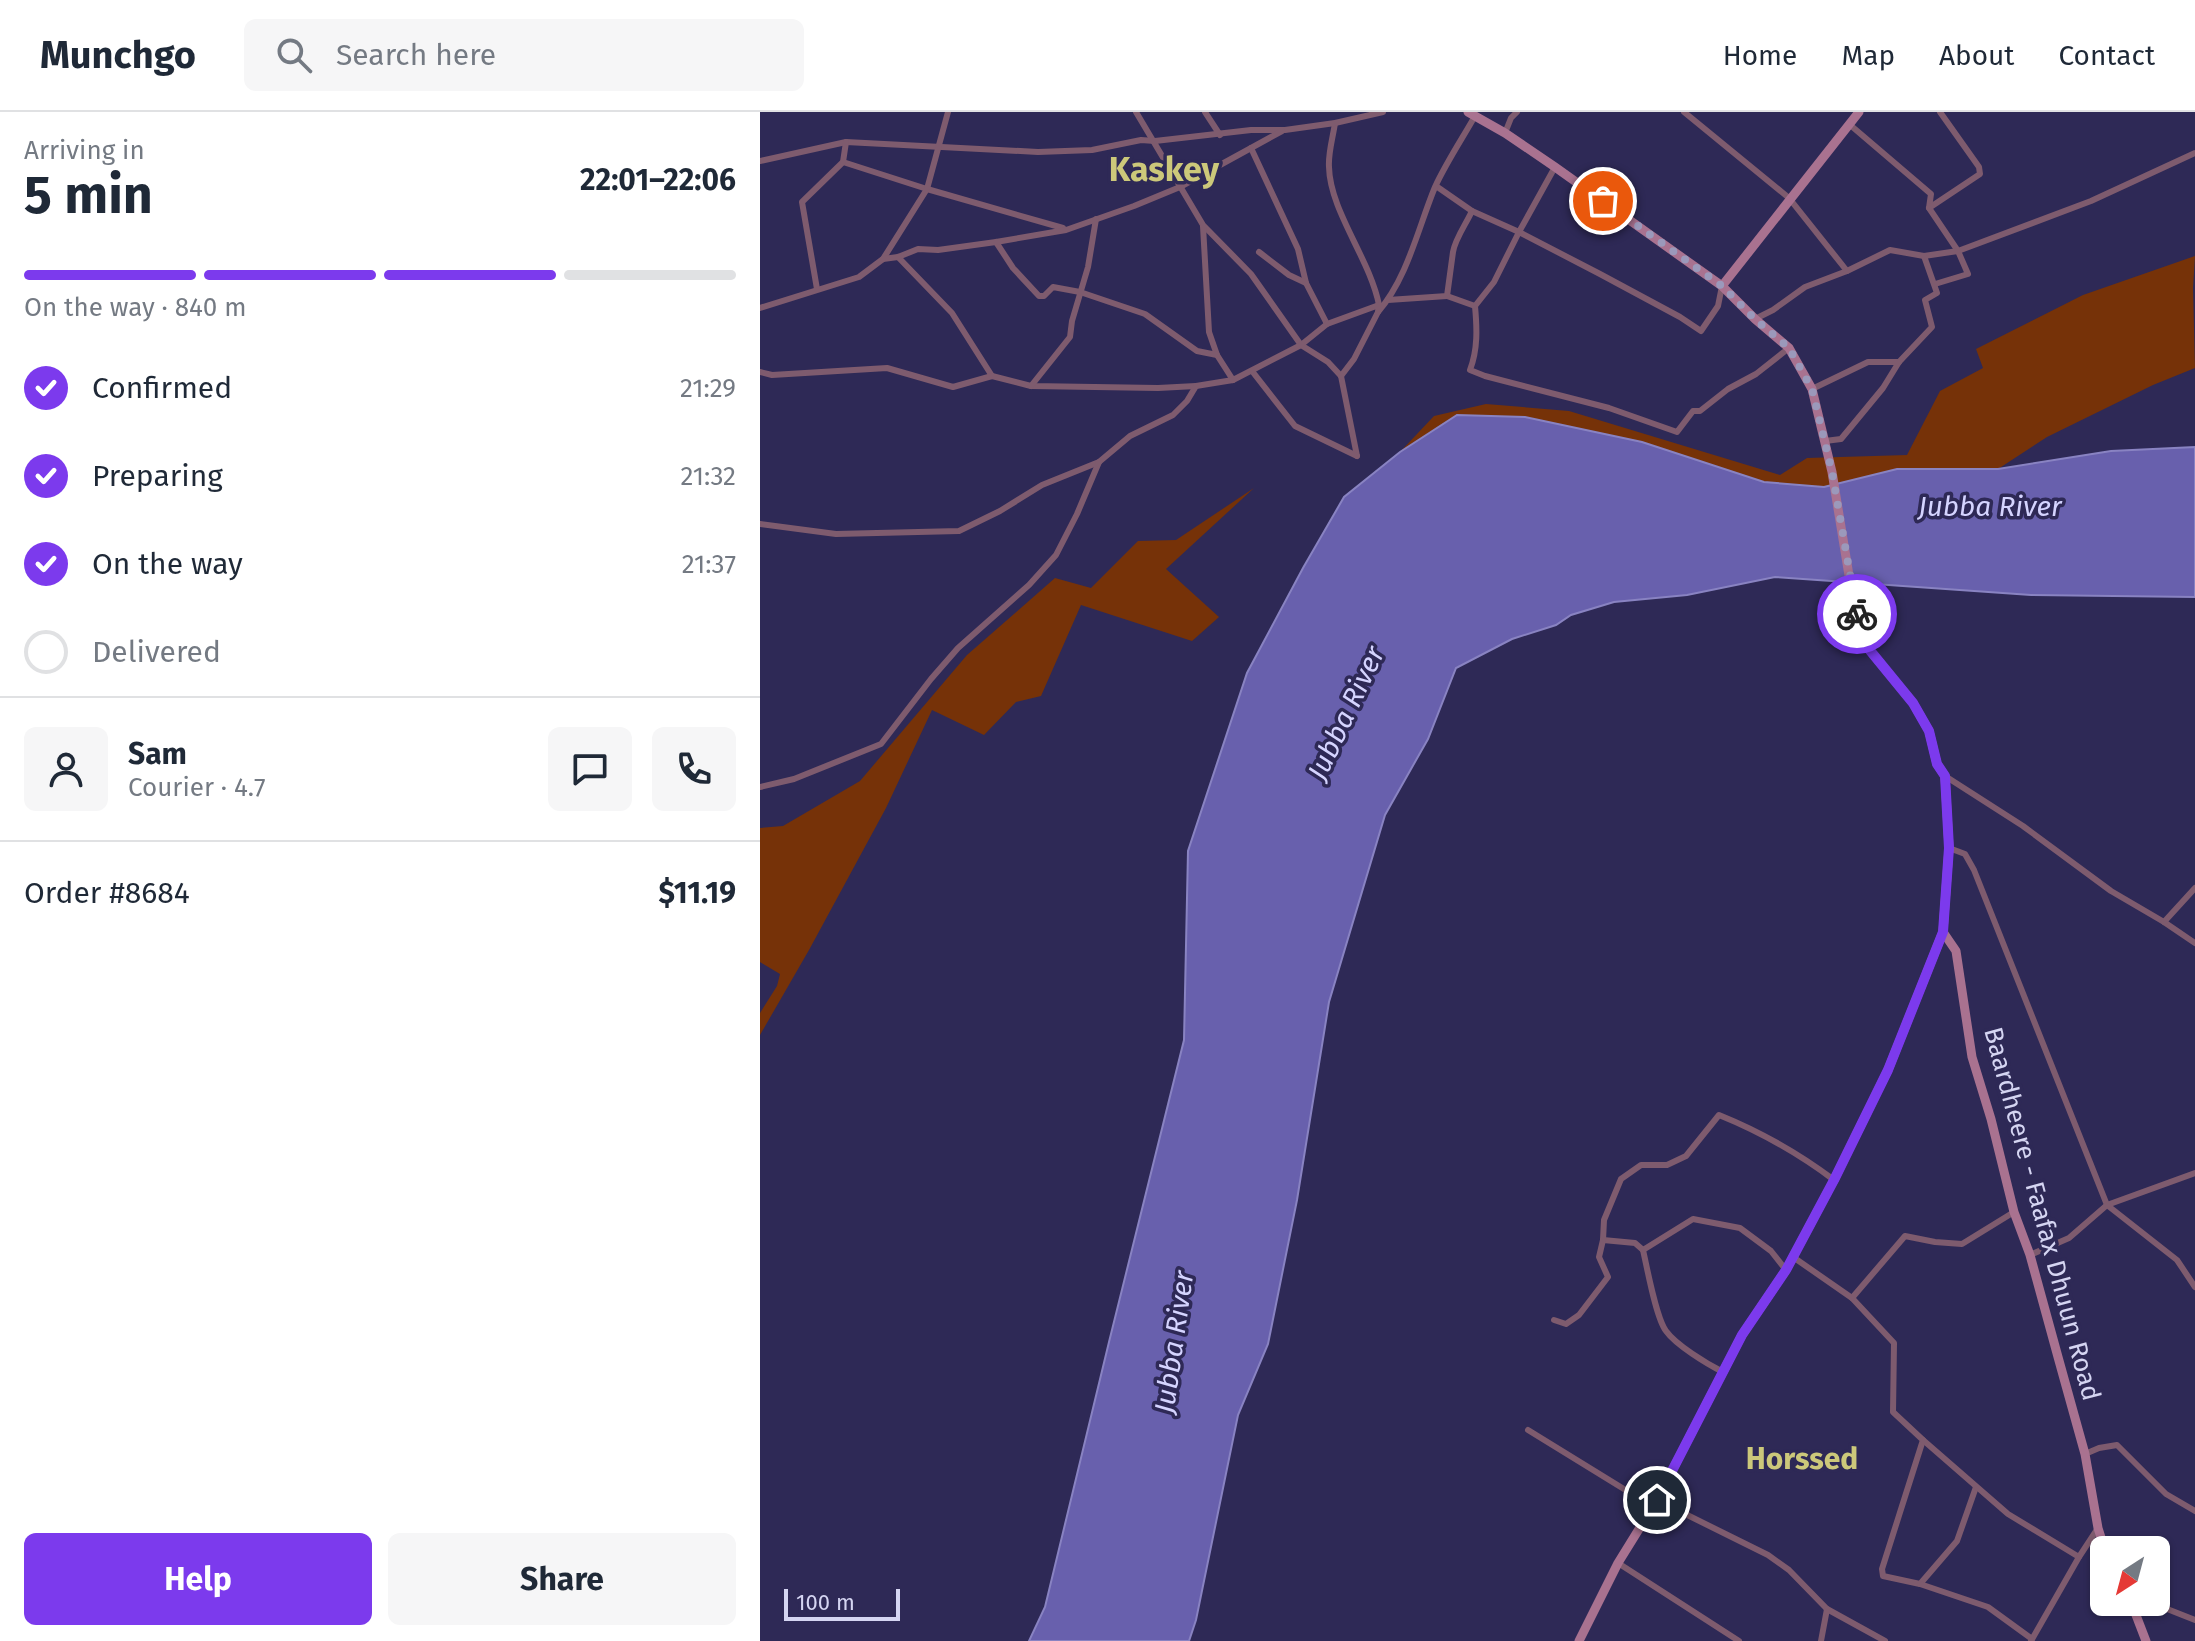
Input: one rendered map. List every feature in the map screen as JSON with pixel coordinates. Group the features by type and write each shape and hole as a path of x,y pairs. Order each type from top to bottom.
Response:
{"main road":[{"path":"1722,286 1859,112"},
{"name":"Baardheere - Faafax Dhuun Road","path":"1472,114 1555,167 1722,286 1789,348 1812,389 1832,472 1854,606 1868,648 1913,703 1929,731 1937,764 1945,776 1949,848 1943,932 1956,951 1972,1057 2085,1454 2101,1536"},
{"path":"1579,1641 1618,1563 1657,1500 1742,1335 1786,1270 1834,1180 1888,1070 1943,932"},
{"path":"2137,1616 2146,1641"}],"street":[{"path":"760,308 859,277 883,259 927,189 948,112"},
{"path":"1136,112 1203,225 1251,274 1301,345 1328,362 1341,376 1357,456 1295,426 1252,371"},
{"path":"1205,112 1220,135"},
{"path":"760,161 846,142 1038,152 1092,150 1141,140 1285,130 1383,112"},
{"path":"1505,133 1517,112"},
{"path":"1684,112 1789,198 1847,271"},
{"path":"1929,208 1980,174 1979,167 1940,112"},
{"path":"1341,376 1354,359 1379,308 1388,300 1436,186 1472,114"},
{"path":"1335,123 1329,168 1335,198 1375,284 1379,308"},
{"path":"1849,124 1931,194 1929,208 1958,251 1968,274 1935,284"},
{"path":"883,259 918,249 938,250 1066,230 1180,187 1285,130"},
{"path":"817,289 802,202 843,162 846,142"},
{"path":"1251,148 1298,249 1306,283 1327,324"},
{"path":"1755,319 1805,287 1890,250 1924,256 1958,251 2091,201 2195,153"},
{"path":"843,162 1066,230"},
{"path":"1555,167 1494,282 1475,306 1477,333 1475,358 1470,370 1609,408 1677,432 1693,411 1700,411 1789,348"},
{"path":"1436,186 1472,211 1519,232 1701,331 1718,306 1722,286"},
{"path":"1447,296 1453,251 1472,211"},
{"path":"1031,386 1070,337 1096,219"},
{"path":"1203,225 1209,332 1217,355 1233,380"},
{"path":"996,242 1013,268 1039,296 1044,296 1053,287 1080,292 1145,314 1197,351 1217,355"},
{"path":"1259,252 1289,275 1306,283"},
{"path":"1825,441 1841,439 1883,388 1899,362 1932,327 1925,300 1937,293 1924,256"},
{"path":"898,257 952,313 992,376"},
{"path":"1388,300 1447,296 1475,306"},
{"path":"760,372 772,375 887,368 953,387 992,376 1031,386 1196,386 1233,380 1301,345 1327,324 1379,308"},
{"path":"1812,389 1868,362 1899,362"},
{"path":"760,524 836,534 959,531 1042,485 1099,462 1130,436 1173,415 1196,386"},
{"path":"760,787 794,779 881,744 958,648 1029,585 1056,555 1099,462"},
{"path":"1945,776 2023,826 2111,891 2195,943"},
{"path":"1949,848 1965,854 1974,870 2107,1205 2177,1260 2195,1287"},
{"path":"2164,922 2195,888"},
{"path":"1554,1320 1566,1324 1579,1315 1608,1277 1599,1257 1604,1220 1621,1179 1641,1165 1667,1165 1686,1156 1719,1115 1799,1154 1834,1180"},
{"path":"2030,1255 2069,1238 2107,1205 2195,1173"},
{"path":"1852,1298 1905,1236 1962,1244 2014,1212"},
{"path":"1643,1250 1693,1219 1740,1228 1771,1251 1786,1270"},
{"path":"1603,1240 1635,1243 1643,1250 1659,1314 1667,1333 1701,1361 1723,1372"},
{"path":"1793,1257 1852,1298 1894,1343 1893,1412 2008,1514 2079,1557"},
{"path":"1528,1430 1645,1502 1657,1500 1768,1555 1789,1570 1827,1609 1885,1641"},
{"path":"1923,1440 1882,1569 1883,1576 1920,1584 1988,1607 2032,1640 2098,1528"},
{"path":"2085,1454 2117,1445 2166,1494 2195,1511"},
{"path":"1920,1584 1957,1541 1976,1487"},
{"path":"1618,1563 1739,1641"},
{"path":"1821,1641 1827,1609"},
{"path":"2170,1610 2195,1620"}],"shaded area":[{"path":"2195,256 2195,368 2047,437 1998,469 1897,469 1824,487 1764,482 1642,442 1525,417 1457,415 1400,452 1434,416 1486,404 1569,411 1780,475 1807,458 1907,455 1940,391 1983,368 1976,349 2083,295"},
{"path":"1254,488 1166,569 1219,617 1192,641 1081,605 1041,696 1016,702 984,735 932,710 886,808 760,1035 760,1013 777,986 780,974 760,962 760,828 783,826 860,781 967,655 1055,578 1091,588 1138,541 1176,540"}],"water":[{"name":"Jubba River","path":"1457,415 1525,417 1642,442 1764,482 1824,487 1897,469 1998,469 2111,451 2195,447 2195,597 2031,595 1775,577 1687,595 1614,602 1571,615 1556,625 1512,639 1456,668 1428,739 1385,815 1329,1002 1297,1200 1268,1344 1238,1415 1189,1641 1029,1641 1045,1607 1184,1040 1188,851 1247,673 1344,497 1400,452"}],"way so far":[{"path":"1603,201 1722,286 1789,348 1812,389 1832,472 1857,614"}],"district":[{"name":"Kaskey","path":"1164,169"},
{"name":"Horssed","path":"1802,1459"}],"route":[{"path":"1657,1500 1742,1335 1786,1270 1834,1180 1888,1070 1943,932 1949,848 1945,776 1937,764 1929,731 1913,703 1868,648 1857,614"}]}
